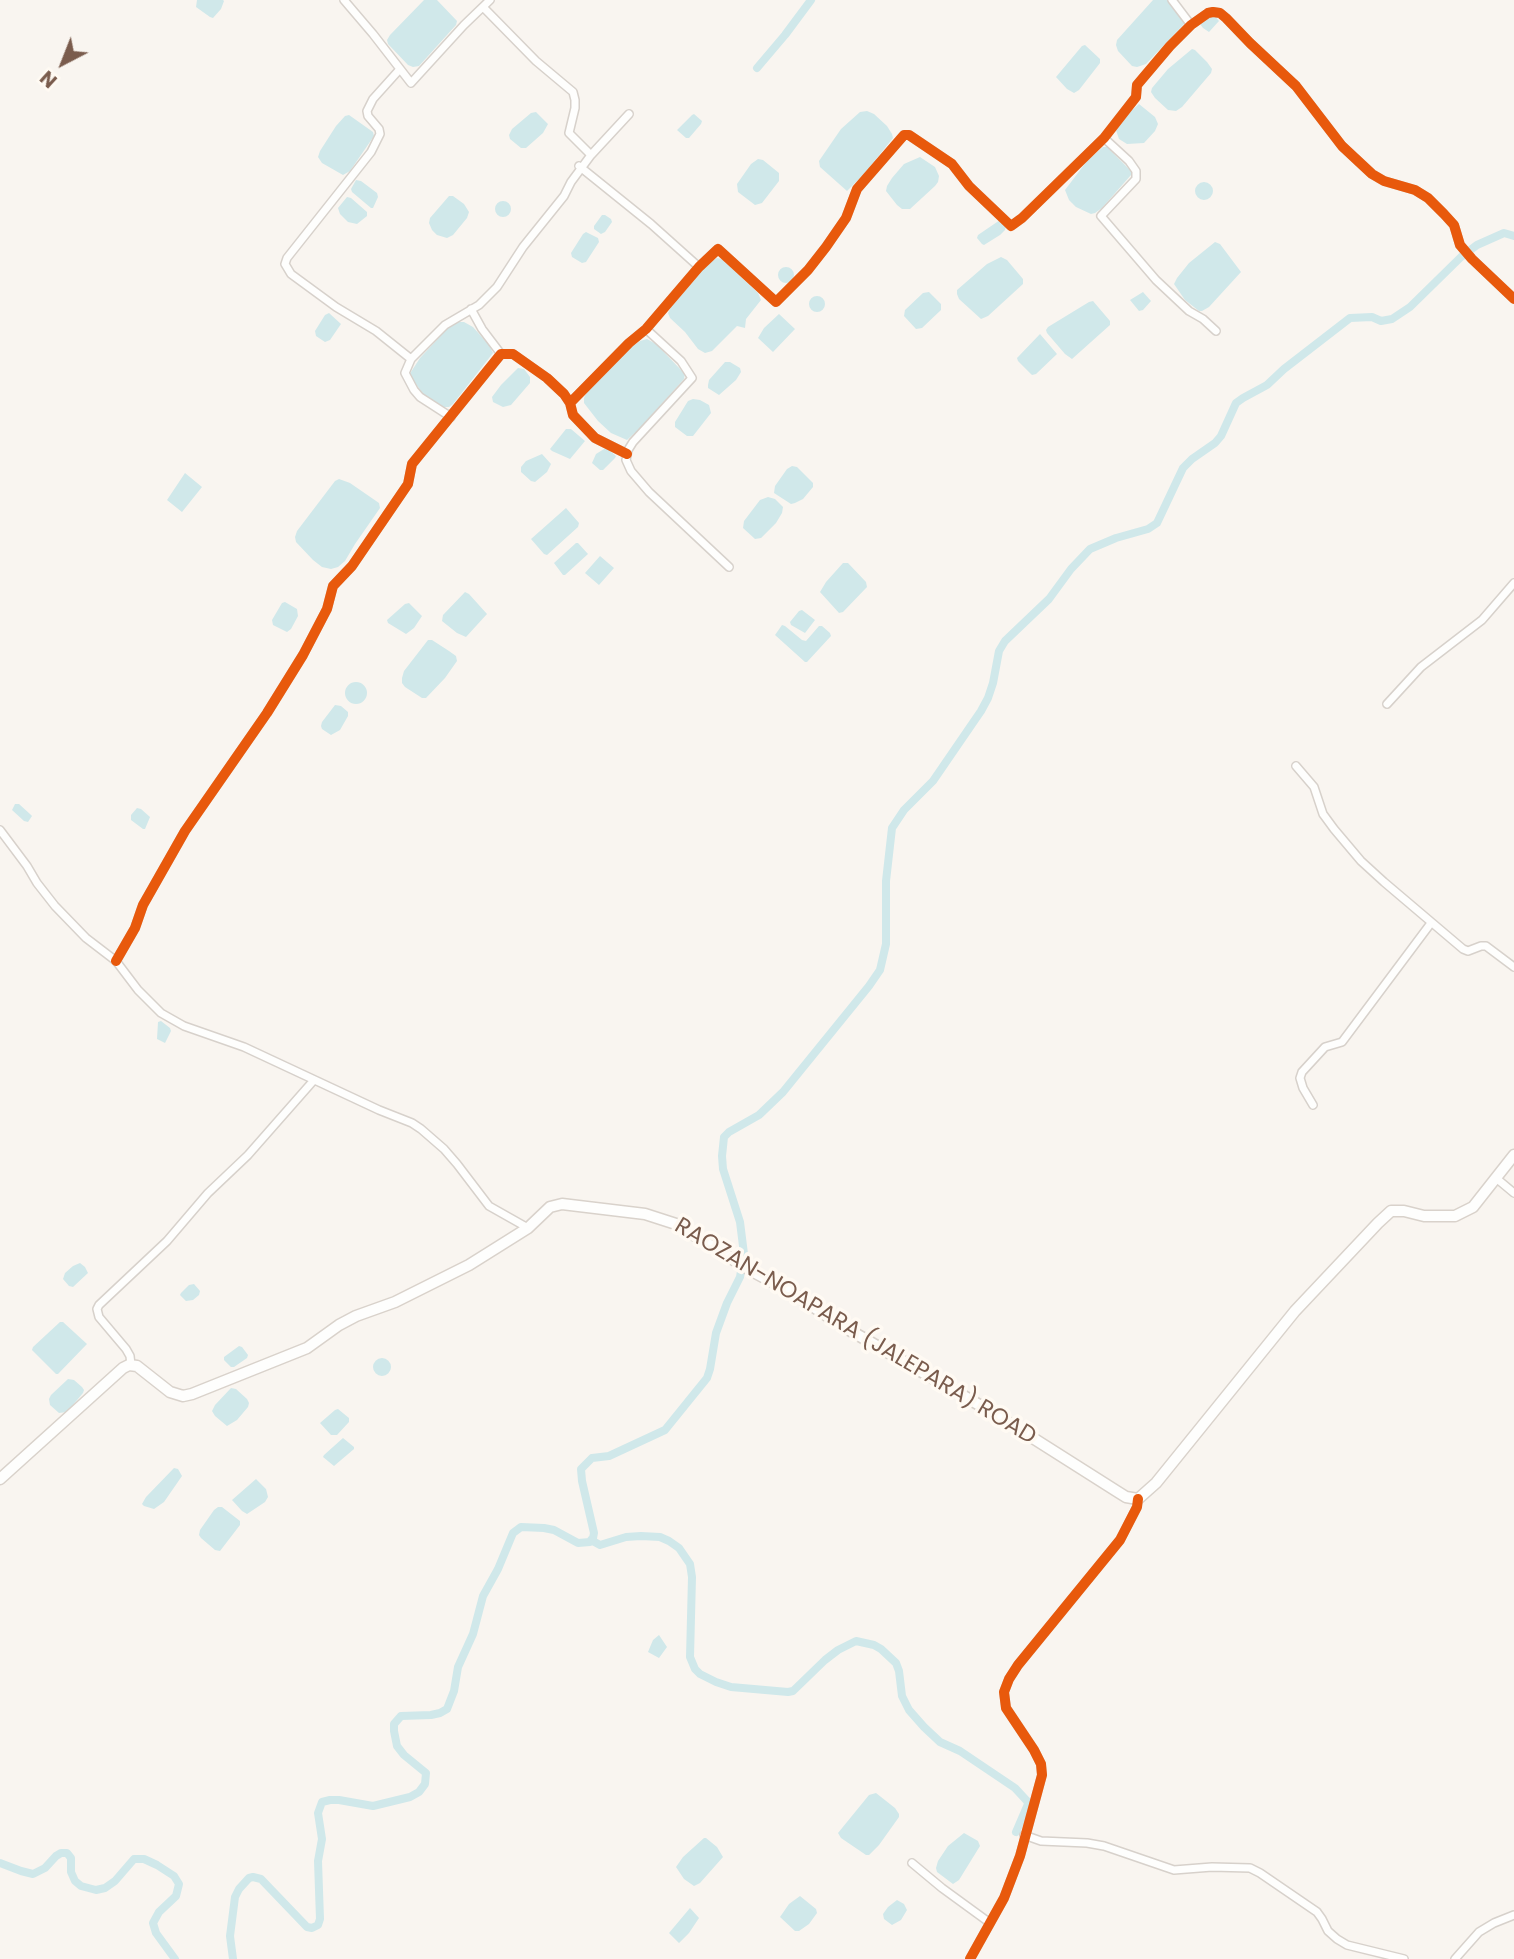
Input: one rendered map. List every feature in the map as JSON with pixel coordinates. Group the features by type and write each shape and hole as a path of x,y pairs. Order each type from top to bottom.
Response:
{"main road":[{"path":"1138,1499 1156,1483 1295,1311 1391,1211 1424,1216 1455,1216 1473,1207 1514,1155"},
{"name":"RAOZAN-NOAPARA (JALEPARA) ROAD","path":"131,1365 140,1367 174,1394 192,1394 307,1348 347,1320 395,1302 468,1265 528,1228 550,1207 562,1204 645,1214 676,1224 791,1292 844,1327 995,1414 1126,1497 1138,1499"},
{"path":"0,1479 112,1376 131,1365"}],"street":[{"path":"344,0 411,83 490,0"},
{"path":"1172,0 1191,25"},
{"path":"483,7 536,61 573,92 575,108 569,133 591,155"},
{"path":"570,403 646,329 718,249 776,302 808,270 826,247 846,218 857,189 904,135 909,135 952,164 969,186 1011,226 1104,138 1136,97 1137,85 1170,46 1208,13 1220,13 1296,86 1342,146 1372,174 1384,181 1415,190 1427,198 1454,225 1460,245 1472,259 1514,299"},
{"path":"400,69 373,99 367,111 380,134 371,152 286,258 285,264 291,274 336,307 376,331 411,359"},
{"path":"451,417 420,397 414,390 405,373 411,359 445,325 479,305 497,287 523,247 564,196 580,168 629,114"},
{"path":"1104,138 1129,161 1136,171 1136,179 1101,216 1156,281 1216,331"},
{"path":"580,168 651,224 699,267"},
{"path":"471,309 501,354"},
{"path":"646,329 681,360 692,378 633,442 626,460 631,471 649,492 729,567"},
{"path":"501,354 513,354 547,378 564,394 573,415 595,438 627,454"},
{"path":"116,961 135,928 143,905 185,831 267,713 303,655 327,609 333,586 352,566 408,484 412,464 501,354"},
{"path":"1387,704 1421,667 1482,620 1514,583"},
{"path":"1296,766 1314,787 1323,814 1361,861 1463,949 1468,951 1486,946 1514,967"},
{"path":"0,830 55,906 86,938 116,961 154,1007 184,1026 244,1047 421,1129 457,1164 489,1206 528,1228"},
{"path":"1313,1105 1303,1088 1300,1078 1302,1072 1325,1047 1342,1042 1431,923"},
{"path":"131,1365 126,1349 99,1317 99,1305 167,1241 314,1080"},
{"path":"1496,1178 1514,1193"},
{"path":"970,1959 1004,1898 1020,1856 1042,1775 1041,1764 1034,1750 1006,1708 1004,1692 1018,1665 1120,1540 1137,1507 1138,1499"},
{"path":"1024,1835 1041,1841 1104,1846 1174,1870 1250,1868 1317,1912 1328,1931 1347,1945 1404,1959"},
{"path":"912,1863 990,1923"},
{"path":"1455,1959 1479,1932 1514,1915"}],"water":[{"path":"197,0 224,1 213,18 196,7"},
{"path":"424,0 437,0 457,21 419,66 413,67 408,65 387,40"},
{"path":"1153,0 1167,0 1185,23 1146,64 1132,66 1118,51 1117,40"},
{"path":"1210,15 1219,21 1209,32 1200,24"},
{"path":"1085,45 1100,59 1100,63 1074,93 1056,77"},
{"path":"1192,49 1207,62 1212,69 1211,73 1182,107 1176,111 1168,110 1155,98 1151,92 1152,88 1168,69"},
{"path":"1139,104 1155,117 1158,124 1144,143 1127,144 1119,139 1116,130"},
{"path":"867,111 887,126 893,138 847,191 820,167 819,161 841,129 860,112"},
{"path":"536,112 548,124 543,133 526,148 521,148 509,135 512,129"},
{"path":"694,114 702,121 701,124 686,138 677,130"},
{"path":"349,115 373,132 374,136 350,171 343,175 322,163 318,157 336,126"},
{"path":"1103,147 1107,147 1131,171 1131,175 1102,208 1091,214 1076,207 1065,190 1087,161"},
{"path":"920,157 935,167 939,176 938,182 910,209 902,209 886,191 887,186 904,164"},
{"path":"758,159 779,173 779,181 762,203 755,205 738,192 737,184 751,164"},
{"path":"356,180 377,193 373,208 352,192"},
{"path":"1204,182 1210,185 1213,191 1210,197 1204,200 1198,197 1195,191 1198,185"},
{"path":"449,196 464,204 469,212 453,235 447,238 437,235 429,223 430,218"},
{"path":"347,197 367,212 367,216 357,224 348,222 340,214 338,208"},
{"path":"503,201 511,209 503,217 495,209"},
{"path":"602,215 612,222 601,234 594,226"},
{"path":"1000,220 1006,226 1005,230 982,244 977,238 978,235"},
{"path":"586,232 598,238 599,242 586,262 582,263 572,257 571,253"},
{"path":"1215,242 1220,244 1241,272 1209,307 1199,311 1185,300 1174,284 1189,263"},
{"path":"1001,257 1007,260 1023,279 1023,284 988,316 981,319 959,299 957,290 987,264"},
{"path":"717,258 722,259 758,293 761,300 746,319 745,328 737,326 712,351 705,353 698,349 668,313 709,263"},
{"path":"786,267 794,275 786,283 778,275"},
{"path":"929,292 941,304 941,310 922,328 916,329 904,316 905,310 923,293"},
{"path":"1143,292 1151,301 1139,311 1130,300"},
{"path":"817,296 823,298 823,310 817,312 811,310 809,304 811,298"},
{"path":"1093,301 1110,321 1110,325 1072,359 1046,330"},
{"path":"329,313 341,324 330,340 325,342 316,336 315,331"},
{"path":"779,314 795,329 773,352 758,338"},
{"path":"458,322 473,327 493,353 453,404 444,407 424,395 409,375 420,358 448,328"},
{"path":"1040,334 1057,354 1032,375 1017,358"},
{"path":"647,339 656,344 685,374 684,379 627,440 611,433 598,421 584,403 584,398 587,391 624,352"},
{"path":"725,362 740,368 741,372 719,395 708,388 708,385 709,380"},
{"path":"518,368 524,369 530,377 530,383 511,405 503,407 493,402 492,397"},
{"path":"693,399 709,405 711,413 693,436 687,436 675,427 675,422 688,401"},
{"path":"566,429 571,429 585,441 570,459 550,449"},
{"path":"604,449 616,456 600,470 592,463 596,454"},
{"path":"542,454 551,464 547,472 535,482 531,481 521,472 521,467 526,461"},
{"path":"792,466 797,467 813,483 813,487 803,499 791,504 774,493 775,486"},
{"path":"185,473 202,487 182,512 167,500"},
{"path":"339,479 350,483 379,503 380,508 345,561 331,569 322,567 313,560 296,542 295,537"},
{"path":"768,497 775,499 783,507 782,513 761,538 755,539 743,528 744,521 760,500"},
{"path":"566,508 579,523 578,527 547,555 544,554 531,539"},
{"path":"576,543 588,554 563,575 554,563"},
{"path":"600,556 614,568 599,585 585,573"},
{"path":"843,563 848,563 866,582 867,587 839,613 820,592"},
{"path":"465,592 487,614 466,637 442,621 443,615"},
{"path":"285,602 297,609 298,616 287,632 273,625 272,620"},
{"path":"409,603 422,616 406,634 387,620"},
{"path":"802,610 815,620 805,633 790,622"},
{"path":"782,625 806,641 819,626 831,636 805,662 775,635"},
{"path":"428,640 456,656 457,661 445,678 426,698 422,698 405,687 402,678 404,671"},
{"path":"356,682 364,685 367,693 364,701 356,704 348,701 345,693 348,685"},
{"path":"335,705 341,706 348,712 348,716 340,730 331,735 321,726"},
{"path":"15,804 19,804 32,816 28,822 12,810"},
{"path":"137,808 150,817 145,829 131,820 131,815"},
{"path":"161,1021 171,1031 165,1043 157,1039 158,1022"},
{"path":"80,1263 88,1273 73,1287 69,1286 63,1279 65,1273"},
{"path":"194,1284 200,1291 199,1295 186,1301 180,1295 189,1285"},
{"path":"60,1322 87,1344 56,1374 32,1350"},
{"path":"239,1346 248,1355 247,1358 231,1367 224,1357"},
{"path":"378,1358 386,1358 391,1367 389,1374 378,1376 373,1371 373,1363"},
{"path":"68,1379 74,1380 84,1390 67,1412 59,1413 50,1405 49,1399"},
{"path":"231,1388 236,1389 249,1403 237,1420 227,1426 212,1411"},
{"path":"338,1409 349,1418 349,1422 337,1435 331,1435 320,1423"},
{"path":"343,1438 354,1449 334,1466 323,1457"},
{"path":"174,1468 178,1469 182,1476 164,1502 154,1509 144,1506 142,1504 146,1497"},
{"path":"256,1479 266,1489 268,1497 247,1514 232,1500"},
{"path":"218,1507 222,1507 240,1521 240,1525 220,1551 215,1550 199,1535"},
{"path":"659,1635 667,1647 659,1658 648,1652 653,1640"},
{"path":"876,1793 895,1808 899,1817 879,1845 866,1855 838,1833 869,1795"},
{"path":"964,1833 978,1841 980,1846 959,1880 953,1884 937,1872 936,1868 948,1846"},
{"path":"704,1838 717,1847 723,1857 700,1883 694,1886 684,1879 676,1867"},
{"path":"800,1896 816,1909 817,1913 809,1924 795,1931 780,1917 789,1904"},
{"path":"897,1900 904,1904 907,1910 901,1920 892,1925 884,1919 883,1914"},
{"path":"690,1908 699,1918 679,1943 669,1933"}],"waterway":[{"path":"757,68 811,0"},
{"path":"233,1959 230,1936 235,1897 249,1878 261,1879 307,1927 318,1925 318,1861 322,1839 318,1813 322,1802 339,1800 373,1806 410,1797 419,1792 425,1784 426,1773 397,1746 394,1724 401,1716 431,1715 447,1709 454,1691 458,1667 473,1634 483,1596 513,1533 521,1527 544,1528 554,1530 578,1543 590,1542 594,1533 581,1469 592,1458 609,1456 665,1430 707,1378 716,1333 740,1277 744,1254 740,1222 723,1169 724,1137 759,1115 783,1092 880,970 886,944 886,881 892,828 904,810 933,781 981,711 993,683 999,651 1005,641 1049,599 1090,549 1148,529 1157,523 1183,468 1221,436 1236,403 1267,385 1350,318 1372,317 1381,321 1392,319 1410,307 1477,245 1504,233 1514,236"},
{"path":"591,1540 600,1545 626,1537 660,1537 679,1548 690,1564 692,1577 690,1657 700,1674 716,1682 731,1687 788,1692 793,1691 838,1650 856,1641 881,1649 896,1663 902,1696 909,1710 924,1727 940,1742 960,1751 1015,1788 1027,1801 1016,1832"},
{"path":"0,1863 33,1874 45,1868 56,1856 67,1853 71,1858 71,1872 75,1881 81,1886 96,1890 115,1881 134,1859 144,1859 157,1865 174,1876 179,1884 176,1896 159,1912 153,1923 156,1933 175,1959"}],"cycle path":[{"path":"570,403 646,329 718,249 776,302 808,270 826,247 846,218 857,189 904,135 909,135 952,164 969,186 1011,226 1104,138 1136,97 1137,85 1170,46 1191,25 1213,12 1226,18 1296,86 1342,146 1372,174 1384,181 1415,190 1428,198 1454,225 1460,245 1514,299"},
{"path":"116,961 135,928 143,905 185,831 267,713 303,655 327,609 333,586 352,566 408,484 412,464 501,354 513,354 547,378 564,394 573,415 595,438 627,454"},
{"path":"970,1959 1004,1898 1020,1856 1042,1775 1041,1764 1034,1750 1006,1708 1004,1692 1018,1665 1120,1540 1137,1507 1138,1499"}]}
